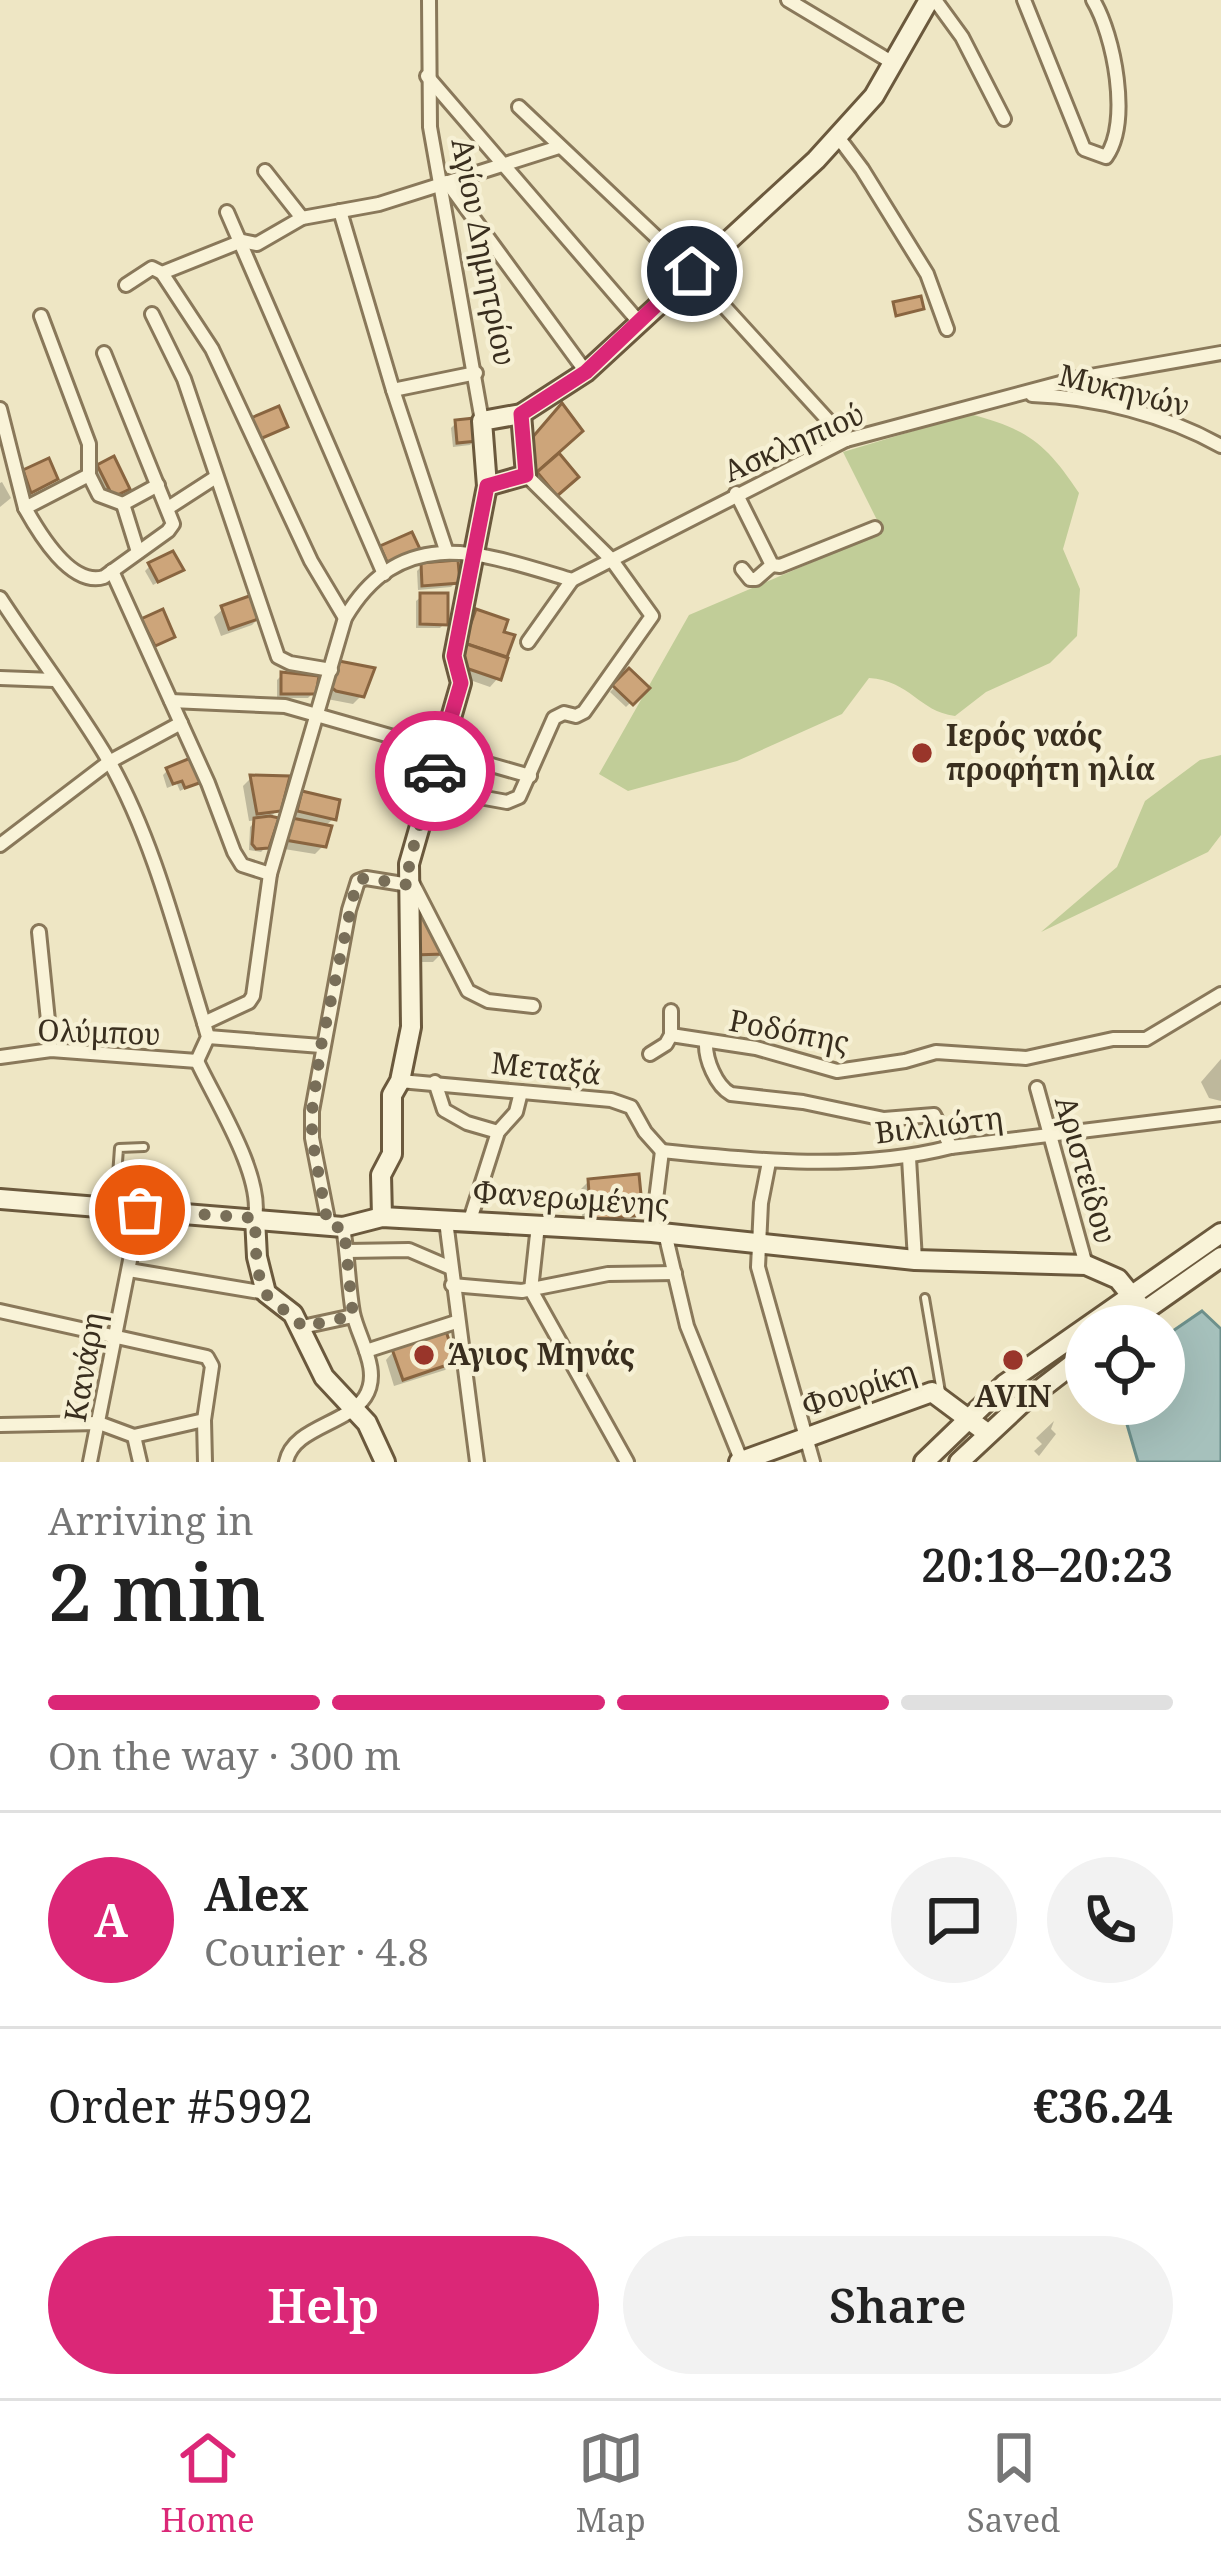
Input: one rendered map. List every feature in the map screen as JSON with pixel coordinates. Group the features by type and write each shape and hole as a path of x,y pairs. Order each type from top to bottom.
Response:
{"main road":[{"path":"482,421 521,414 586,372 838,137 874,96 932,0"},
{"path":"487,486 526,475 521,414"},
{"name":"Αγίου Δημητρίου","path":"382,1217 381,1175 392,1154 392,1095 400,1081 411,1028 409,881 461,683 454,656 487,486 482,421"},
{"name":"Φανερωμένης","path":"0,1199 336,1227 382,1217 659,1233 915,1260 1086,1264"},
{"path":"255,1218 257,1257 266,1293 293,1313 324,1377 368,1423 385,1462"},
{"path":"923,1462 1005,1384 1221,1233"},
{"path":"1153,1305 1221,1257"},
{"path":"1086,1264 1118,1280 1140,1305"},
{"path":"959,1462 987,1432 1065,1371"},
{"name":"Φουρίκη","path":"741,1462 932,1392 987,1432"}],"street":[{"name":"Αγίου Δημητρίου","path":"429,0 430,127 482,421"},
{"path":"788,0 893,64"},
{"path":"932,0 962,37 1004,119"},
{"path":"1024,0 1084,149 1106,157 1117,129 1115,57 1093,0"},
{"path":"427,76 639,322"},
{"path":"519,107 692,271 847,440"},
{"path":"838,137 927,274 947,329"},
{"path":"162,272 242,241 257,244 302,218 380,204 560,147"},
{"path":"265,171 302,218"},
{"path":"443,183 586,372"},
{"path":"340,211 446,550"},
{"path":"227,212 384,574"},
{"path":"126,284 152,268 162,272 212,349 311,561 345,618"},
{"path":"152,314 184,379 278,657 331,670"},
{"path":"41,316 88,444 89,475 99,495 123,504 158,485"},
{"name":"Ασκληπιού","path":"572,580 847,440 1078,378 1221,352"},
{"path":"0,409 26,508 59,556 82,577 95,580 112,571 171,529 168,508 104,353"},
{"path":"393,390 476,373"},
{"name":"Μυκηνών","path":"1013,394 1064,396 1174,422 1221,446"},
{"path":"26,508 89,475"},
{"path":"430,788 507,802 519,797 554,718 584,712 652,616 611,560 526,475"},
{"path":"168,508 216,478"},
{"path":"736,494 772,566"},
{"path":"123,504 138,553"},
{"path":"742,569 756,579 772,566 875,528"},
{"path":"206,1030 253,996 270,874 345,618 367,586 384,574 446,550 572,580 527,642"},
{"path":"112,571 234,852 242,865 270,874"},
{"path":"0,598 109,762 160,885 206,1030 197,1061 251,1177 258,1200 255,1218"},
{"path":"0,677 54,680"},
{"path":"171,701 285,706 530,776"},
{"path":"0,845 109,762 181,723"},
{"path":"286,1462 295,1444 354,1406 365,1397 370,1383 366,1351 353,1316 347,1251 312,1138 321,1046 358,880 409,881 468,991 488,1001 533,1006"},
{"path":"39,932 52,1050"},
{"name":"Ροδόπης","path":"671,1035 756,1048 837,1071 936,1052 1026,1058 1113,1040 1146,1040 1221,994"},
{"path":"650,1054 671,1035 671,1011"},
{"path":"206,1030 321,1046"},
{"path":"706,1042 705,1058 731,1094 803,1102 884,1119 934,1115 951,1147"},
{"name":"Ολύμπου","path":"0,1057 52,1050 197,1061"},
{"name":"Μεταξά","path":"400,1081 622,1103 637,1114 662,1151"},
{"path":"435,1082 444,1110 498,1132"},
{"name":"Αριστείδου","path":"1037,1088 1086,1264"},
{"path":"470,1222 498,1132 512,1120 520,1092"},
{"name":"Βιλλιώτη","path":"662,1151 769,1162 909,1158 951,1147 1221,1114"},
{"path":"662,1151 659,1233 700,1363 741,1462"},
{"path":"909,1158 915,1260"},
{"path":"769,1162 758,1267 813,1462"},
{"name":"Κανάρη","path":"90,1462 140,1210"},
{"path":"407,1219 409,1250"},
{"path":"446,1221 477,1462"},
{"path":"538,1225 530,1290 627,1462"},
{"path":"347,1251 409,1250 451,1268"},
{"path":"129,1270 266,1293"},
{"path":"452,1285 530,1290 608,1274 675,1273"},
{"path":"0,1311 208,1357 212,1366 204,1420 205,1462"},
{"path":"302,1327 353,1316"},
{"path":"366,1351 456,1322"},
{"path":"0,1425 99,1423 134,1436 204,1420"},
{"path":"134,1436 140,1462"}],"lane":[{"path":"115,1208 116,1154 123,1147 144,1147"},
{"path":"925,1298 941,1396"}],"green space":[{"path":"970,414 1033,440 1079,493 1063,549 1080,589 1077,636 1050,663 986,692 955,716 932,708 895,684 869,678 842,714 737,761 628,791 599,774 689,615 883,532 843,452"},
{"path":"1221,755 1221,835 1208,852 1041,932 1117,867 1145,801 1200,760"}],"water":[{"path":"1202,1311 1221,1329 1221,1462 1138,1462 1127,1425 1185,1425 1185,1323"}],"building":[{"path":"921,296 924,309 896,316 893,302"},
{"path":"562,403 583,431 537,472 531,466 531,439"},
{"path":"279,406 288,427 260,439 251,418"},
{"path":"475,418 478,441 457,443 455,420"},
{"path":"559,453 579,477 557,496 537,472"},
{"path":"114,456 130,489 113,497 97,465"},
{"path":"49,458 58,479 31,493 23,470"},
{"path":"412,532 420,549 388,564 380,546"},
{"path":"173,551 184,570 158,582 148,563"},
{"path":"458,560 460,583 422,586 421,563"},
{"path":"420,593 448,593 448,625 420,624"},
{"path":"255,594 264,617 229,629 221,606"},
{"path":"163,609 175,637 155,646 141,619"},
{"path":"476,609 508,620 504,632 515,635 507,657 464,643"},
{"path":"464,643 508,658 501,680 457,665"},
{"path":"339,661 375,668 364,697 331,687"},
{"path":"629,668 650,688 633,705 612,685"},
{"path":"281,672 319,676 316,694 281,694"},
{"path":"193,757 202,782 185,788 182,781 173,784 166,768"},
{"path":"250,775 290,776 281,811 257,814"},
{"path":"302,791 340,800 336,820 297,811"},
{"path":"254,818 279,818 269,848 256,849 252,844"},
{"path":"292,818 332,826 326,847 285,840"},
{"path":"427,914 445,954 412,955 413,915"},
{"path":"639,1174 643,1215 591,1220 588,1179"},
{"name":"Άγιος Μηνάς","path":"446,1331 456,1362 403,1380 392,1349"}],"way so far":[{"path":"140,1210 255,1218 260,1273 271,1299 293,1313 302,1327 353,1316 344,1228 328,1226 312,1138 315,1084 358,880 409,885 409,863 435,771"}],"place":[{"name":"Ιερός ναός προφήτη ηλία","path":"922,753"},
{"name":"Άγιος Μηνάς","path":"424,1355"},
{"name":"AVIN","path":"1013,1360"}],"route":[{"path":"435,771 461,683 454,656 487,486 526,475 521,414 586,372 692,271"}]}
